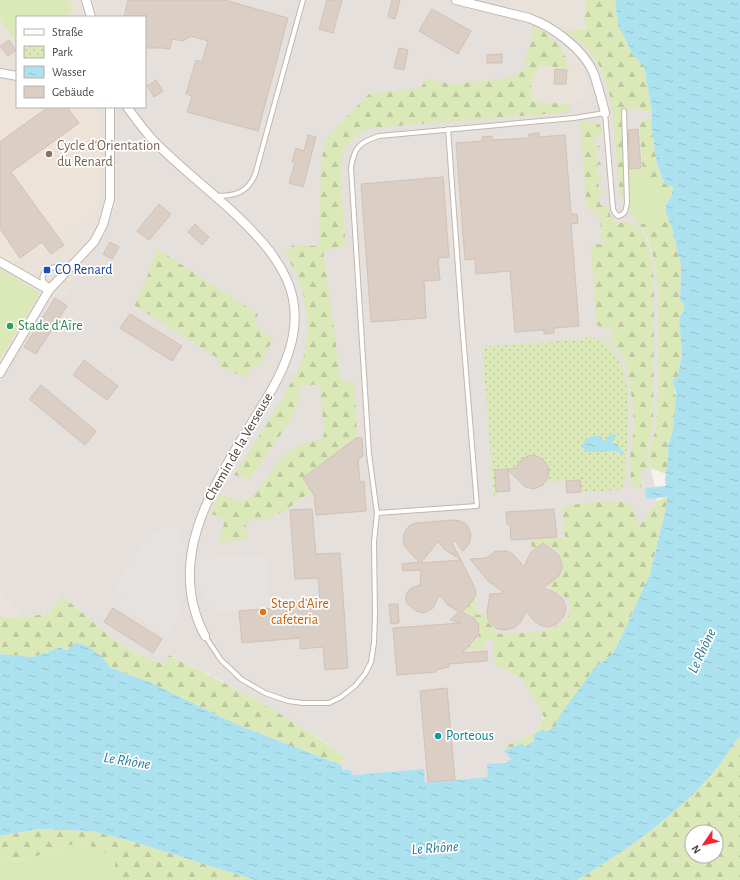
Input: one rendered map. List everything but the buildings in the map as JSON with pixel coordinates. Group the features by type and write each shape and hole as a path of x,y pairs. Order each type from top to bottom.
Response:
{"street":[{"path":"86,0 91,16"},
{"path":"456,0 529,18 546,26 562,38 575,48 586,60 594,74 605,113"},
{"path":"0,73 16,76"},
{"path":"0,373 51,289 94,242 103,225 110,199 110,108"},
{"name":"Chemin de la Verseuse","path":"128,108 152,138 216,196 262,241 282,269 292,295 295,322 293,338 290,351 282,371 274,388 227,464 204,508 197,527 191,557 191,590 193,606 205,636"},
{"path":"0,262 51,289"}],"lane":[{"path":"216,196 230,196 238,193 251,183 255,175 303,0"},
{"path":"605,113 614,209 615,213 618,216 621,216 624,214 627,203 624,111"},
{"name":"Chemin de la Verseuse","path":"205,636 218,656 231,671 241,679 265,693 288,701 303,703 329,703 341,697 355,686 365,674 371,662 374,643 374,542 377,514 369,447 351,168 352,156 356,149 366,141 379,136 574,118 605,113"},
{"path":"377,514 477,506 448,129"},
{"path":"51,289 42,278 44,273 52,267 73,264"}],"shaded area":[{"path":"0,0 92,0 98,16 16,16 16,108 116,108 115,205 105,234 93,252 76,269 70,289 65,294 60,295 47,304 0,382"},
{"path":"92,0 512,0 508,8 541,16 565,31 580,30 621,108 652,112 652,118 645,120 639,125 643,174 655,193 672,191 666,213 669,221 640,224 649,243 656,268 657,280 658,372 656,428 650,449 649,460 655,487 666,486 667,497 657,498 657,501 639,527 536,732 506,746 511,759 499,764 488,777 425,783 423,769 352,775 341,770 344,757 322,740 224,682 170,655 165,665 132,651 107,634 62,596 48,614 22,617 0,591 0,382 47,304 54,296 65,294 70,289 76,269 93,251 105,234 115,205 116,108 146,108 146,16 98,16","holes":["558,43 571,52 582,66 587,83 583,96 580,100 572,104 533,102 531,84 540,65 570,69 565,54"]},
{"path":"512,0 586,0 584,20 587,29 565,31 541,16 508,8"},
{"path":"557,42 571,52 582,66 587,83 583,96 580,100 572,104 533,102 531,84 540,65"},
{"name":"Cycle d'Orientation du Renard","path":"0,80 16,84 16,108 97,108 99,199 87,216 58,237 64,245 51,254 48,252 38,262 29,251 13,263 0,255"},
{"path":"297,283 305,318 300,357 293,374 287,371 294,355 299,336 300,318 293,285"},
{"path":"276,390 282,395 232,477 226,473"},
{"path":"176,526 183,542 182,611 167,636 117,604 123,594 115,589 150,532"},
{"path":"266,555 271,608 214,612 199,584 200,559"},
{"path":"0,591 22,617 12,618 0,615"}],"green space":[{"path":"0,0 68,0 74,10 65,16 16,16 16,42 0,19"},
{"path":"586,0 615,0 618,25 633,55 644,65 652,112 621,108 624,196 620,197 610,94 602,72 587,48 565,31 587,29 584,20"},
{"path":"533,26 547,34 557,43 564,54 570,69 540,65 531,84 533,102 570,104 570,112 372,128 360,133 346,148 342,158 340,180 346,246 323,250 341,381 354,381 357,434 355,434 355,438 341,448 342,449 302,478 312,491 293,505 272,517 258,520 256,518 245,523 248,538 219,543 225,520 210,513 219,494 240,501 246,500 260,488 285,454 300,446 322,439 324,434 320,384 301,386 293,417 250,479 234,475 279,405 303,359 307,331 306,304 298,278 285,253 293,245 319,246 321,163 325,143 330,134 369,94 421,88 426,79 453,84 508,78 526,69 525,57 530,46"},
{"path":"652,118 651,123 657,164 664,183 674,188 674,191 655,193 643,174 639,125 645,120"},
{"path":"592,121 600,125 603,132 600,136 594,137 595,147 600,146 600,151 595,151 596,161 601,161 602,165 597,165 597,175 603,175 603,179 598,180 599,190 604,190 604,193 599,194 600,205 606,205 609,207 610,216 613,220 617,222 631,223 636,225 641,230 648,245 652,263 654,282 653,428 647,448 649,468 642,470 641,488 631,487 630,458 634,427 633,405 627,370 622,355 615,346 604,338 614,339 614,330 596,325 591,245 603,244 599,214 596,215 595,210 587,210 580,122"},
{"path":"642,167 643,174 655,193 672,191 672,195 666,207 669,221 639,224 630,213 629,169"},
{"path":"669,221 681,266 680,299 683,303 684,312 679,319 682,353 678,377 672,381 676,399 676,412 673,431 667,449 666,474 651,468 649,460 650,449 656,428 658,372 657,280 654,258 647,237 639,224"},
{"path":"156,248 258,314 255,324 273,340 266,351 262,364 250,367 247,378 219,366 219,359 134,305 147,278"},
{"name":"Stade d'Aïre","path":"0,269 40,293 0,359"},
{"path":"588,337 604,343 615,354 623,369 627,386 628,424 625,478 622,490 581,492 579,480 546,482 549,474 548,467 539,457 533,456 527,457 521,461 516,468 495,470 497,495 494,495 482,347 583,339"},
{"path":"667,497 667,504 650,574 619,642 611,656 596,666 559,724 524,747 517,745 504,751 506,746 536,732 544,717 521,677 496,665 494,656 494,639 484,641 485,649 448,650 468,645 477,640 479,635 479,626 476,618 463,611 476,597 477,615 486,614 488,622 500,634 538,632 557,627 564,622 570,610 570,600 556,591 550,590 550,583 556,580 562,572 562,557 555,548 548,546 532,548 530,539 565,537 562,506 616,500 632,505 639,527 657,501"},
{"path":"62,596 107,634 132,651 165,665 169,655 260,702 303,728 344,757 341,765 238,725 149,682 111,668 103,658 59,647 32,657 0,654 0,615 12,618 48,614"},
{"path":"740,736 740,880 577,880 644,836 691,796 710,777"},
{"path":"38,829 92,831 134,842 255,880 134,880 135,879 121,878 115,872 115,859 98,849 80,842 27,859 4,860 0,863 0,836"},
{"path":"80,842 98,849 115,859 115,872 135,879 0,880 0,863 4,860 27,859"}],"water":[{"name":"Le Rhône","path":"615,0 740,0 740,736 705,782 676,810 644,836 577,880 255,880 134,842 92,831 38,829 0,836 0,654 32,657 59,647 67,650 76,643 88,646 103,658 111,668 149,682 238,725 341,765 342,770 351,770 352,775 424,769 425,783 488,777 487,764 504,763 511,759 504,751 522,743 524,747 535,740 533,735 544,729 547,732 558,724 556,721 596,666 611,656 619,642 650,574 667,504 667,497 646,499 645,488 666,486 665,479 668,446 673,430 676,392 672,381 678,376 682,353 679,319 684,312 683,303 680,300 681,266 672,228 666,213 666,205 674,188 664,183 657,164 651,123 652,112 644,66 633,55 618,25"},
{"path":"616,434 616,437 612,443 617,444 621,450 623,450 624,454 614,451 585,452 582,447 588,437 600,436 605,441 607,440 608,436"}],"place":[{"name":"Cycle d'Orientation du Renard","path":"49,154"},
{"name":"CO Renard","path":"47,270"},
{"name":"Stade d'Aïre","path":"10,326"},
{"name":"Step d'Aïre cafeteria","path":"263,612"},
{"name":"Porteous","path":"438,736"}]}
